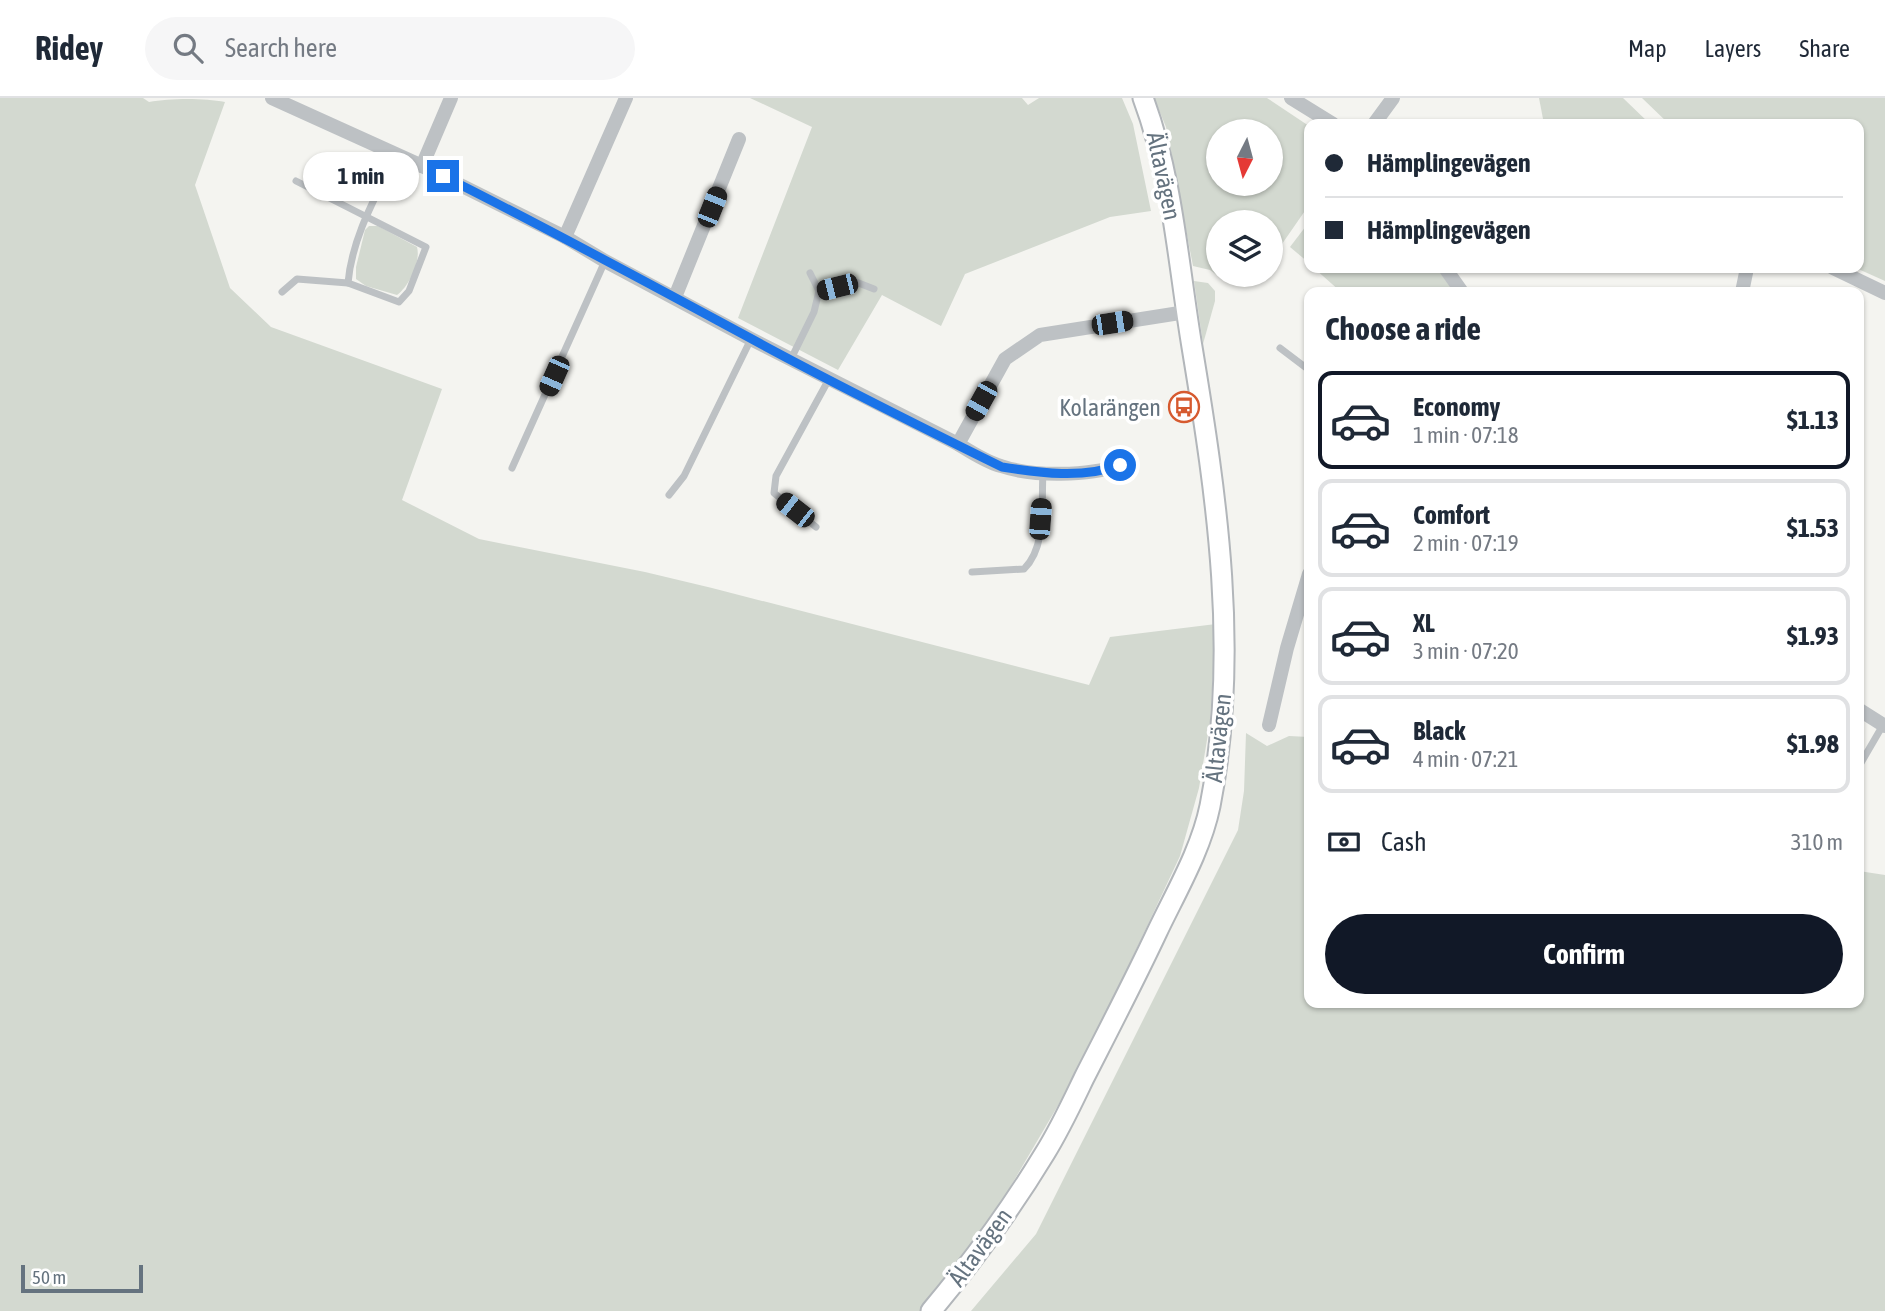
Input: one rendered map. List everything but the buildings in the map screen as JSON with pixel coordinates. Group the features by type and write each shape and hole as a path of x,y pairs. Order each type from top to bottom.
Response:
{"main road":[{"name":"Ältavägen","path":"931,1311 996,1228 1047,1150 1138,975 1201,837 1209,809 1224,700 1224,594 1209,447 1186,312 1171,201 1152,121 1143,98"}],"street":[{"path":"272,98 422,166 565,237 790,360 1002,467 1043,473 1104,471 1120,465"},
{"path":"422,166 452,98"},
{"path":"565,237 626,98"},
{"path":"1291,98 1325,119"},
{"path":"1378,119 1393,98"},
{"path":"675,297 739,139"},
{"path":"1843,273 1885,293"},
{"path":"958,444 1005,359 1040,335 1186,312"},
{"path":"1269,725 1304,591"},
{"path":"1864,713 1884,725"}],"lane":[{"path":"348,284 349,264 366,216 396,154"},
{"path":"282,292 297,279 348,284 398,302 408,291 426,247 296,181"},
{"path":"512,468 605,261"},
{"path":"790,360 814,313 819,291 810,273"},
{"path":"819,291 856,282 874,289"},
{"path":"669,495 684,476 751,339"},
{"path":"1280,348 1304,366"},
{"path":"816,527 774,493 776,476 829,379"},
{"path":"972,572 1024,569 1033,560 1038,543 1043,473"},
{"path":"1864,758 1884,725"}],"shaded area":[{"path":"0,98 143,98 149,102 187,99 225,102 195,185 230,288 271,327 442,389 402,500 479,539 712,588 1089,685 1110,637 1216,624 1210,722 1199,788 1180,856 1083,1063 979,1240 923,1311 0,1311"},
{"path":"750,98 1022,98 1028,105 1039,98 1122,98 1133,124 1151,211 1110,217 965,274 941,326 882,295 838,370 738,318 812,127"},
{"path":"1154,98 1267,98 1304,123 1304,212 1283,243 1283,210 1206,210 1206,269 1193,266 1166,127"},
{"path":"1539,98 1623,98 1645,119 1543,119"},
{"path":"1642,98 1885,98 1885,281 1864,272 1864,119 1664,119"},
{"path":"369,226 378,226 417,247 413,273 397,295 366,286 356,279 356,267 365,230"},
{"path":"1304,229 1304,259 1290,247"},
{"path":"1320,273 1441,273 1450,287 1335,287"},
{"path":"1194,281 1206,283 1206,287 1212,287 1215,291 1215,301 1203,344"},
{"path":"1246,733 1267,746 1289,736 1304,737 1304,1008 1864,1008 1864,872 1885,875 1885,1311 971,1311 1036,1234 1238,830 1244,791"}],"place":[{"name":"Kolarängen","path":"1184,407"}],"route":[{"path":"443,176 565,237 751,339 1002,467 1043,473 1104,471 1120,465"}]}
